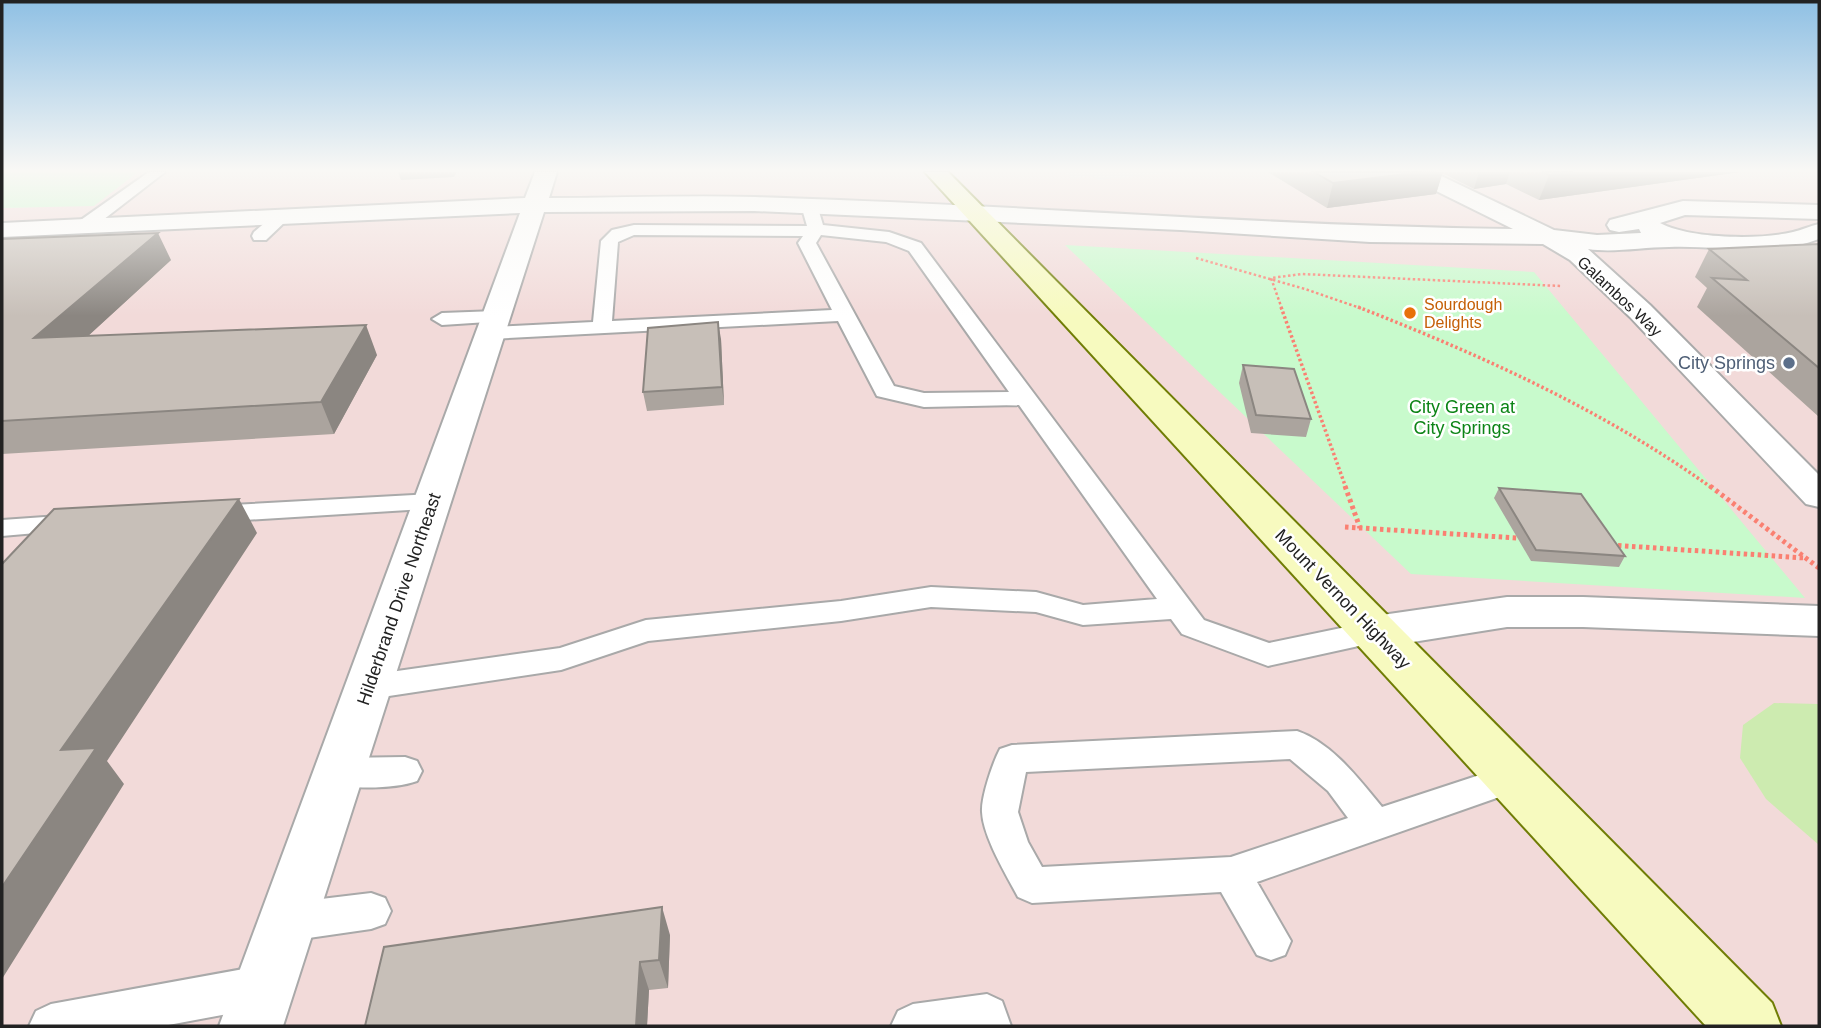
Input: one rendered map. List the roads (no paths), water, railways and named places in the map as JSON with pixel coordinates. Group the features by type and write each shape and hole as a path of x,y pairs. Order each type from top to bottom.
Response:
{"street":[{"path":"2,230 216,220"},
{"name":"Hilderbrand Drive Northeast","path":"251,1026 529,220"},
{"name":"Mount Vernon Highway","path":"982,220 1749,1026"},
{"path":"1112,220 1370,235 1548,237 1597,243 1672,239 1757,244 1797,239 1819,224"},
{"name":"Galambos Way","path":"1513,220 1579,255 1640,311 1819,496"},
{"path":"1548,237 1566,231 1645,220"},
{"path":"1639,222 1672,239"},
{"path":"1375,632 1507,612 1583,612 1819,621"}],"lane":[{"path":"84,226 92,220"},
{"path":"260,236 278,220"},
{"path":"814,220 816,230 807,243 884,391 924,400 1026,398"},
{"path":"601,327 610,241 618,234 634,230 816,230 889,237 915,247 1193,627 1268,654 1375,632"},
{"path":"442,319 493,325 601,327 845,315"},
{"path":"190,516 432,502"},
{"path":"2,528 93,522"},
{"path":"369,687 561,659 646,631 841,611 931,597 1036,602 1083,615 1180,608"},
{"path":"1375,826 1340,781 1297,745 1012,760 1000,812 1011,847 1032,884 1231,874 1375,826 1513,778"},
{"path":"339,772 405,771"},
{"path":"1231,874 1271,941"},
{"path":"288,922 371,911"},
{"path":"51,1026 265,986"},
{"path":"912,1026 987,1016 989,1026"}],"place":[{"name":"Sourdough Delights","path":"1410,313"},
{"name":"City Springs","path":"1789,363"}],"park label":[{"name":"City Green at City Springs","path":"1462,417"}]}
